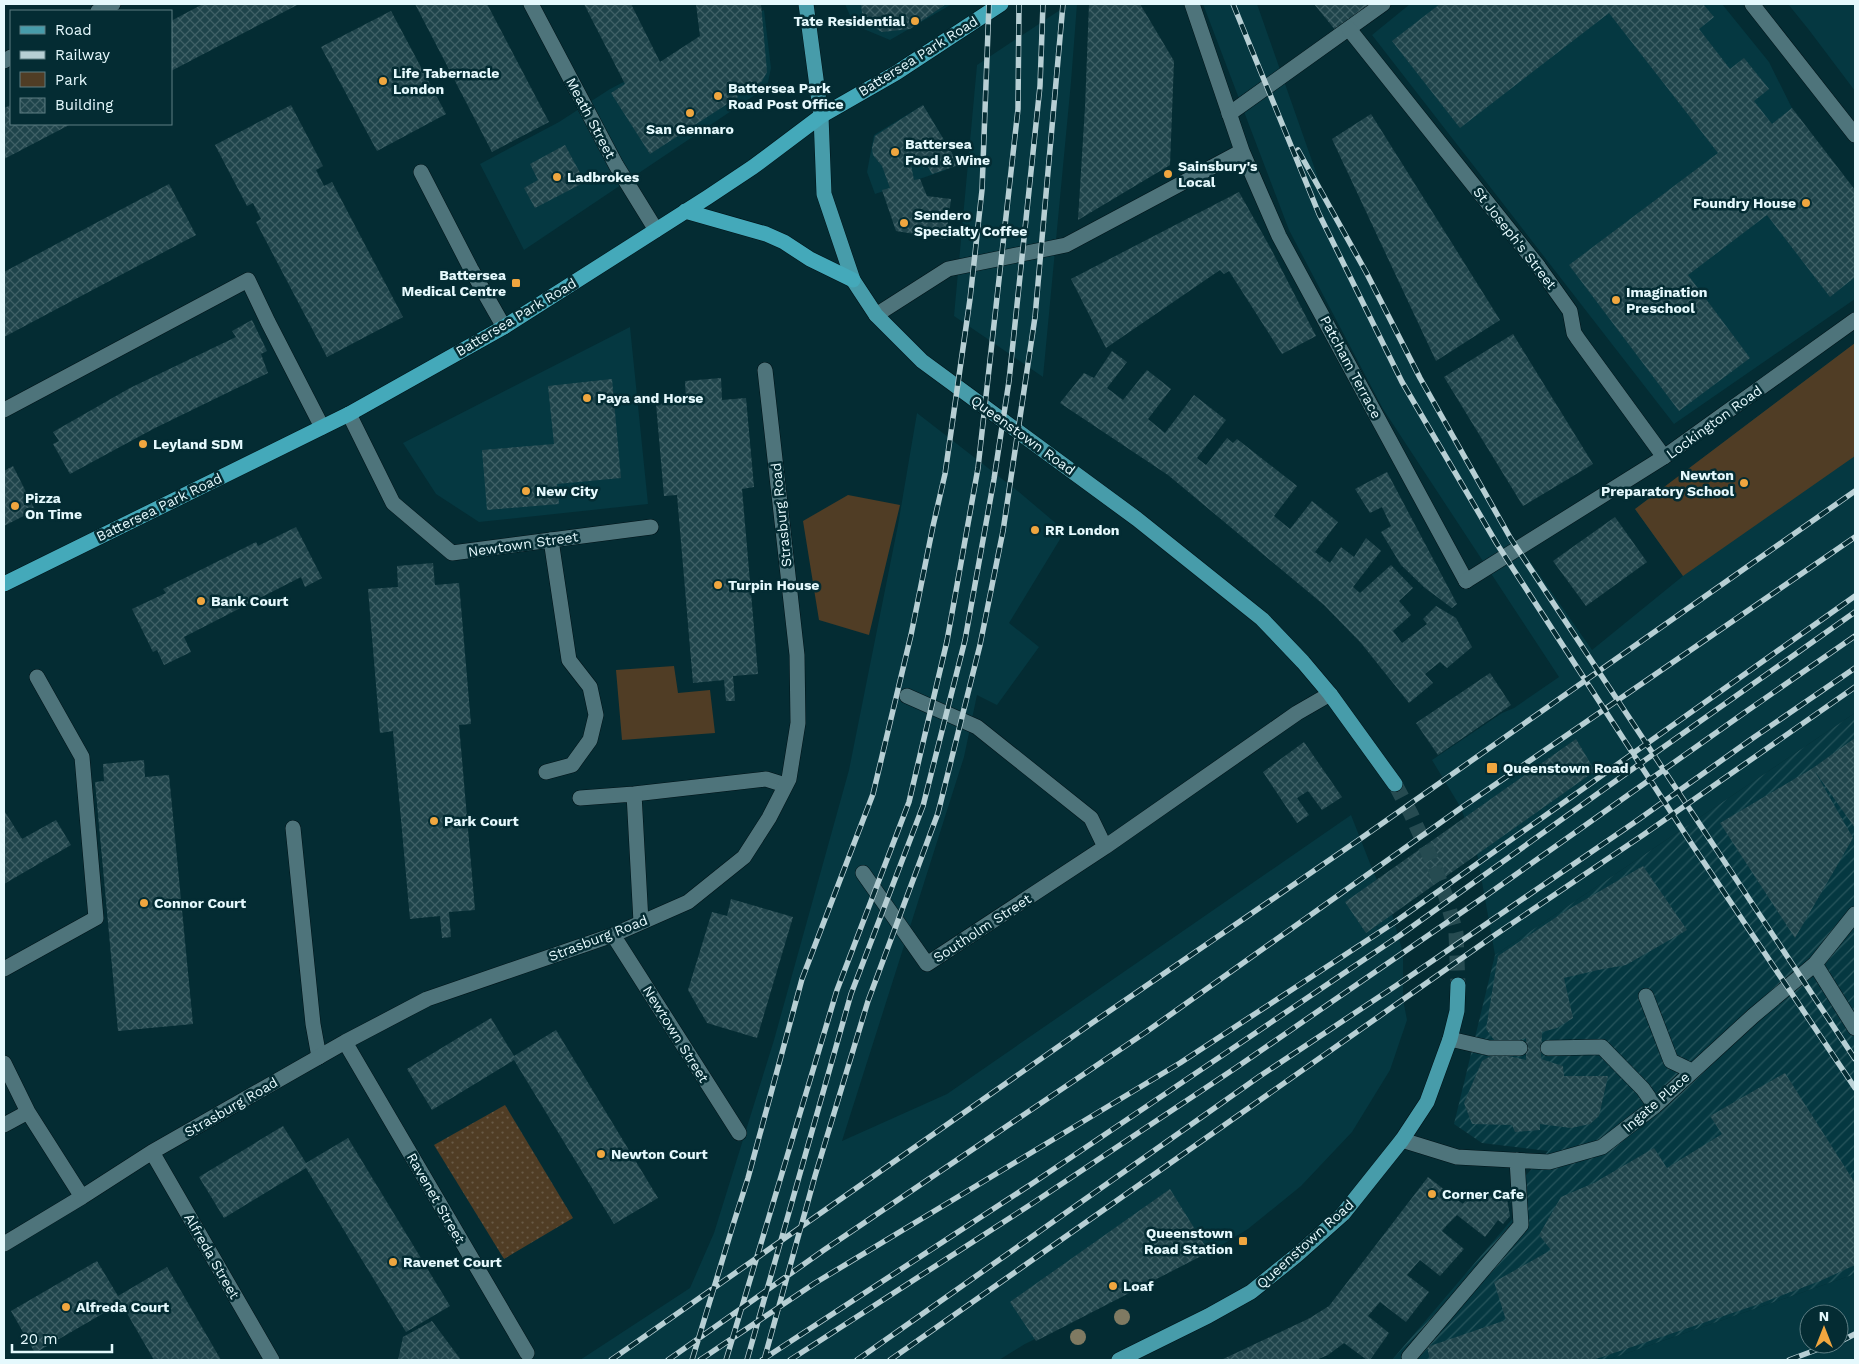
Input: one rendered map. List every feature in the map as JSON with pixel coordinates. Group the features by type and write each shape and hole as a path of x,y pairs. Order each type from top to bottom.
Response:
{"highway":[{"name":"Battersea Park Road","path":"4,584 349,414 504,327 686,212 753,167 821,116 896,73 1001,4"},
{"path":"686,212 766,234 784,242 810,259 853,280"}],"main road":[{"name":"Queenstown Road","path":"806,4 821,116 824,194 853,280 876,314 922,361 1137,518 1249,607 1303,662 1330,694 1395,784"},
{"name":"Queenstown Road","path":"1119,1360 1208,1316 1251,1292 1297,1255 1343,1214 1402,1140 1427,1102 1450,1039 1457,1011 1458,985"}],"street":[{"path":"100,10 113,4"},
{"name":"Meath Street","path":"531,4 616,165 656,230"},
{"name":"Patcham Terrace","path":"1192,4 1242,151 1280,236 1466,581"},
{"path":"1229,114 1383,4"},
{"path":"1752,4 1855,135"},
{"name":"St Joseph's Street","path":"1349,28 1565,302 1570,311 1574,333 1664,457"},
{"path":"876,314 948,269 1066,245 1242,151"},
{"path":"421,172 504,327"},
{"path":"4,410 248,280 322,427"},
{"name":"Lockington Road","path":"1466,581 1664,457 1855,320"},
{"name":"Strasburg Road","path":"4,1244 152,1152 345,1042 427,999 613,935 688,902 744,857 769,818 789,778 798,723 797,656 765,370"},
{"name":"Newtown Street","path":"349,414 393,503 452,554 651,527"},
{"path":"546,772 572,765 590,740 596,715 590,687 569,660 552,540"},
{"path":"4,969 96,918 82,757 37,676"},
{"name":"Southolm Street","path":"863,873 927,964 1105,847 1298,712 1330,694"},
{"path":"907,696 977,727 1091,818 1105,847"},
{"path":"580,798 634,794 766,778 786,785"},
{"path":"634,794 642,922"},
{"path":"293,828 313,1024 319,1057"},
{"name":"Ingate Place","path":"1402,1140 1457,1157 1549,1162 1602,1147 1655,1106 1753,1016 1815,964 1855,914"},
{"name":"Newtown Street","path":"613,935 740,1133"},
{"path":"1815,964 1855,1028"},
{"path":"1646,996 1671,1061 1692,1071"},
{"path":"1450,1039 1488,1048 1520,1048"},
{"name":"Ravenet Street","path":"345,1042 526,1353"},
{"path":"1548,1048 1602,1047 1643,1090 1655,1106"},
{"path":"4,1063 28,1112 82,1197"},
{"path":"4,1126 28,1112"},
{"name":"Alfreda Street","path":"152,1152 272,1360"},
{"path":"1409,1357 1521,1225 1517,1160"}],"shaded area":[{"path":"845,4 952,4 890,40 854,25"},
{"path":"1069,4 1077,4 1043,377 954,316 977,65"},
{"path":"1203,4 1257,4 1324,195 1402,349 1485,497 1592,650 1683,576 1635,509 1855,343 1855,713 1495,955 1477,854 1461,808 1432,760 1559,677 1383,409 1289,230"},
{"path":"1410,4 1722,4 1769,62 1855,235 1855,299 1674,424 1372,35"},
{"path":"1788,4 1855,4 1855,91 1809,30"},
{"path":"764,10 771,68 767,87 524,250 480,164 559,122 610,89"},
{"path":"923,105 956,160 943,163 946,170 875,194 867,172 874,135"},
{"path":"630,327 648,504 479,522 436,494 403,443"},
{"path":"917,413 1019,492 1065,531 1009,623 1039,647 997,705 977,695 964,757 842,1141 947,1094 1351,815 1392,914 1403,953 1403,999 1407,1020 1390,1070 1352,1132 1301,1186 1248,1229 1215,1249 1025,1344 999,1360 580,1360 690,1288 714,1233 774,1040 849,770 898,525"},
{"path":"1855,713 1855,1274 1607,1360 1392,1360 1514,1217 1510,1199 1512,1191 1548,1151 1482,1143 1454,1124 1495,955"},
{"path":"1855,1274 1855,1360 1607,1360"}],"green space":[{"name":"Newton Preparatory School","path":"1855,343 1855,456 1683,576 1635,509"},
{"path":"848,495 900,505 869,635 819,620 803,521"},
{"path":"674,666 678,693 710,690 715,733 622,740 616,670"},
{"path":"505,1105 573,1218 504,1259 434,1145"}],"building":[{"path":"203,4 299,4 172,70 172,20"},
{"path":"415,4 487,4 549,122 492,152"},
{"path":"584,4 631,4 660,62 700,36 696,4 761,4 767,72 762,81 746,93 742,87 735,92 738,97 650,154 611,93 625,84"},
{"path":"861,4 946,4 910,29 882,32 863,21"},
{"path":"1089,4 1140,4 1174,61 1170,165 1078,220 1085,107"},
{"path":"1314,4 1370,4 1336,31"},
{"path":"1440,4 1703,4 1714,17 1699,29 1730,69 1744,58 1769,89 1754,101 1772,124 1792,108 1855,190 1855,277 1830,297 1767,215 1688,275 1750,358 1679,411 1569,265 1718,153 1609,13 1460,128 1392,41"},
{"name":"Life Tabernacle London","path":"391,11 446,114 377,151 321,47"},
{"path":"10,105 10,125 69,125 4,159 4,108"},
{"path":"291,105 323,166 316,170 324,186 332,182 403,317 327,357 256,222 261,219 253,203 247,206 215,145"},
{"path":"923,105 959,165 932,174 927,165 924,168 918,162 911,165 914,180 920,179 927,196 951,199 946,239 896,231 882,190 890,188 882,166 873,155 872,148 875,136"},
{"path":"1371,114 1500,320 1436,361 1332,139"},
{"path":"565,145 585,182 535,208 524,188 538,180 530,164"},
{"path":"169,184 196,235 4,337 4,272"},
{"path":"1239,192 1316,336 1282,354 1229,271 1224,274 1220,270 1106,348 1071,279"},
{"path":"252,320 267,351 261,354 268,373 153,429 70,474 53,444 59,441 53,432 130,388 236,337 232,331"},
{"path":"1513,334 1593,464 1523,506 1444,377"},
{"path":"1112,351 1127,362 1107,388 1123,400 1147,370 1171,389 1148,419 1165,433 1194,395 1226,420 1197,458 1206,465 1227,438 1233,443 1237,439 1297,486 1274,516 1290,529 1312,501 1338,522 1315,552 1330,563 1341,547 1354,557 1366,538 1381,551 1353,587 1360,593 1391,565 1413,588 1399,601 1411,615 1393,631 1402,643 1427,624 1423,619 1436,606 1456,618 1472,647 1447,668 1440,662 1425,674 1433,683 1409,703 1361,643 1324,605 1168,475 1060,403 1084,373 1094,378"},
{"name":"Turpin House","path":"721,378 722,400 746,398 754,487 742,489 758,674 733,676 735,701 726,701 724,680 693,683 677,495 664,496 656,404 686,402 685,381"},
{"path":"612,379 621,478 557,484 559,504 487,510 482,450 554,444 548,386"},
{"path":"13,466 35,510 4,526 4,471"},
{"path":"1387,472 1457,604 1452,608 1425,588 1401,565 1381,532 1391,526 1382,507 1370,513 1355,489"},
{"path":"1615,517 1647,562 1586,606 1553,561"},
{"name":"Bank Court","path":"296,527 322,578 305,587 301,577 184,637 191,652 164,665 157,650 153,652 132,609 166,593 163,589 256,542 258,546"},
{"name":"Park Court","path":"433,563 435,585 459,583 471,724 459,725 475,910 449,912 451,937 442,938 440,916 410,919 393,731 380,733 368,589 398,587 397,566"},
{"path":"1490,673 1511,705 1438,755 1416,723"},
{"path":"1855,738 1855,828 1814,770 1853,838 1795,938 1720,823 1813,768"},
{"path":"1576,739 1595,771 1366,933 1345,902"},
{"path":"1304,742 1342,797 1322,810 1308,791 1297,798 1309,815 1297,823 1263,772"},
{"name":"Connor Court","path":"144,760 145,777 169,775 193,1024 118,1031 95,782 104,781 103,764"},
{"path":"5,812 22,839 56,820 71,845 4,884"},
{"path":"1643,866 1687,930 1626,965 1564,978 1573,1018 1557,1028 1542,1032 1541,1059 1563,1066 1564,1076 1608,1076 1599,1116 1590,1124 1571,1128 1540,1124 1540,1130 1515,1132 1512,1125 1472,1124 1464,1103 1482,1061 1496,1053 1526,1060 1526,1038 1512,1042 1495,1041 1486,1029 1498,956 1564,912"},
{"path":"731,899 793,917 757,1038 707,1023 688,990 712,912 727,916"},
{"name":"Newton Court","path":"491,1018 514,1056 556,1030 658,1198 614,1224 514,1060 432,1110 407,1069"},
{"path":"1785,1073 1855,1183 1855,1265 1820,1281 1759,1304 1593,1360 1430,1360 1427,1347 1506,1320 1494,1282 1551,1250 1539,1235 1561,1197 1594,1183 1654,1148 1667,1168 1722,1134 1710,1116"},
{"name":"Ravenet Court","path":"283,1126 306,1163 348,1138 450,1306 406,1332 306,1168 224,1218 199,1177"},
{"path":"1428,1177 1463,1204 1472,1191 1507,1199 1510,1216 1503,1224 1498,1220 1485,1237 1457,1215 1447,1225 1442,1231 1464,1249 1440,1276 1420,1260 1407,1275 1429,1292 1406,1322 1380,1302 1368,1316 1389,1333 1370,1360 1367,1360 1344,1343 1328,1355 1316,1360 1221,1360 1310,1318 1329,1306"},
{"path":"1170,1189 1209,1252 1036,1341 1010,1302"},
{"name":"Alfreda Court","path":"97,1261 118,1296 167,1267 221,1360 154,1360 121,1303 35,1353 11,1311"},
{"path":"432,1321 461,1360 398,1360 403,1337"}],"tunnel":[{"path":"1395,784 1411,814 1446,897 1456,933 1458,985"}],"railway":[{"path":"692,1360 748,1178 802,979 873,794 911,635 945,474 970,299 982,190 989,4"},
{"path":"726,1360 837,990 909,802 947,641 978,468 1018,109 1019,4"},
{"path":"747,1360 851,994 923,806 965,640 994,479 1009,381 1040,86 1043,4"},
{"path":"764,1360 815,1176 868,1001 938,813 980,645 1003,531 1035,317 1063,4"},
{"path":"1233,4 1319,214 1402,382 1497,544 1693,846 1855,1088"},
{"path":"1298,150 1366,272 1420,378 1511,539 1855,1059"},
{"path":"611,1360 1092,1023 1360,839 1855,491"},
{"path":"668,1360 824,1250 1146,1032 1461,808 1855,537"},
{"path":"700,1360 815,1283 1180,1063 1395,922 1855,596"},
{"path":"762,1360 1033,1183 1399,936 1855,612"},
{"path":"790,1360 1033,1203 1237,1067 1484,897 1855,636"},
{"path":"857,1360 1260,1076 1403,981 1635,822 1855,668"},
{"path":"890,1360 1492,937 1643,835 1855,687"},
{"path":"1849,1337 1855,1334"},
{"path":"1789,1360 1805,1354"}],"place":[{"name":"Tate Residential","path":"915,21"},
{"name":"Life Tabernacle London","path":"383,81"},
{"name":"Battersea Park Road Post Office","path":"718,96"},
{"name":"San Gennaro","path":"690,113"},
{"name":"Battersea Food & Wine","path":"895,152"},
{"name":"Sainsbury's Local","path":"1168,174"},
{"name":"Ladbrokes","path":"557,177"},
{"name":"Foundry House","path":"1806,203"},
{"name":"Sendero Specialty Coffee","path":"904,223"},
{"name":"Battersea Medical Centre","path":"516,283"},
{"name":"Imagination Preschool","path":"1616,300"},
{"name":"Paya and Horse","path":"587,398"},
{"name":"Leyland SDM","path":"143,444"},
{"name":"Newton Preparatory School","path":"1744,483"},
{"name":"New City","path":"526,491"},
{"name":"Pizza On Time","path":"15,506"},
{"name":"RR London","path":"1035,530"},
{"name":"Turpin House","path":"718,585"},
{"name":"Bank Court","path":"201,601"},
{"name":"Queenstown Road","path":"1492,768"},
{"name":"Park Court","path":"434,821"},
{"name":"Connor Court","path":"144,903"},
{"name":"Newton Court","path":"601,1154"},
{"name":"Corner Cafe","path":"1432,1194"},
{"name":"Queenstown Road Station","path":"1243,1241"},
{"name":"Ravenet Court","path":"393,1262"},
{"name":"Loaf","path":"1113,1286"},
{"name":"Alfreda Court","path":"66,1307"}]}
